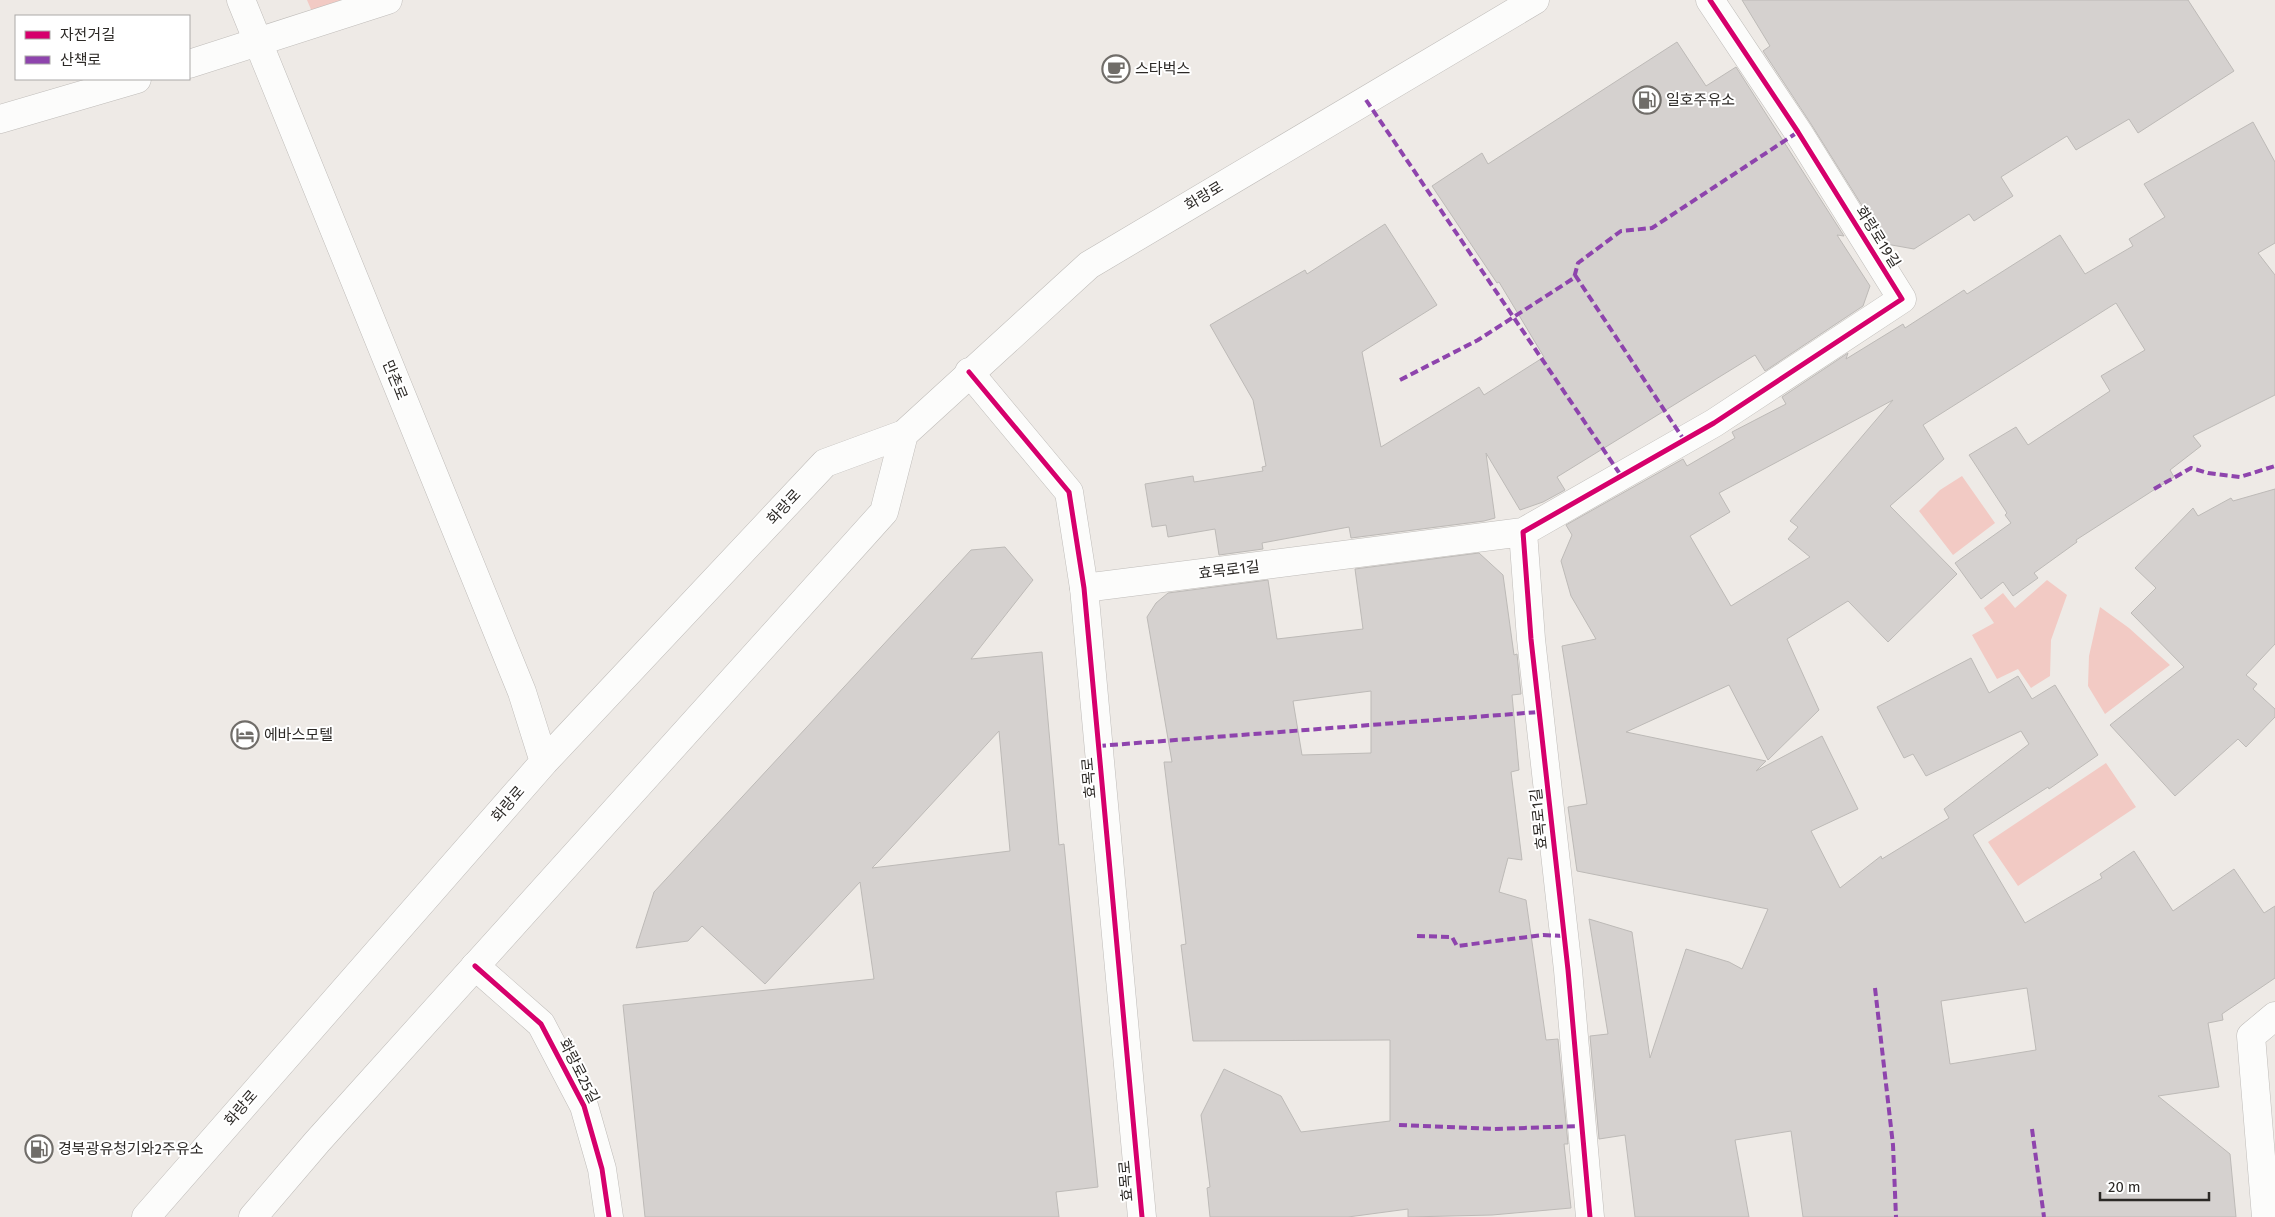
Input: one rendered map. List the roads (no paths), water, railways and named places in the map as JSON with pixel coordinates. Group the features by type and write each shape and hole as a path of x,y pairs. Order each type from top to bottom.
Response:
{"main road":[{"name":"만촌로","path":"241,0 518,682 544,762"},
{"path":"190,64 388,0"},
{"name":"화랑로","path":"146,1217 544,762 825,463 904,434 1089,265 1535,0"},
{"name":"화랑로19길","path":"1710,0 1798,132 1902,299 1714,423"},
{"path":"0,119 134,80"},
{"name":"효목로","path":"970,372 1068,492 1084,588 1142,1217"},
{"name":"효목로1길","path":"1084,588 1523,532 1714,423"},
{"path":"253,1217 317,1142 884,512 904,434"},
{"name":"효목로1길","path":"1523,532 1531,639 1567,962 1590,1217"},
{"name":"화랑로25길","path":"475,966 541,1024 584,1106 602,1169 609,1217"},
{"path":"2266,1217 2251,1036 2275,1016"}],"place":[{"name":"스타벅스","path":"1116,69"},
{"name":"일호주유소","path":"1647,100"},
{"name":"에바스모텔","path":"245,735"},
{"name":"경북광유청기와2주유소","path":"39,1149"}]}
